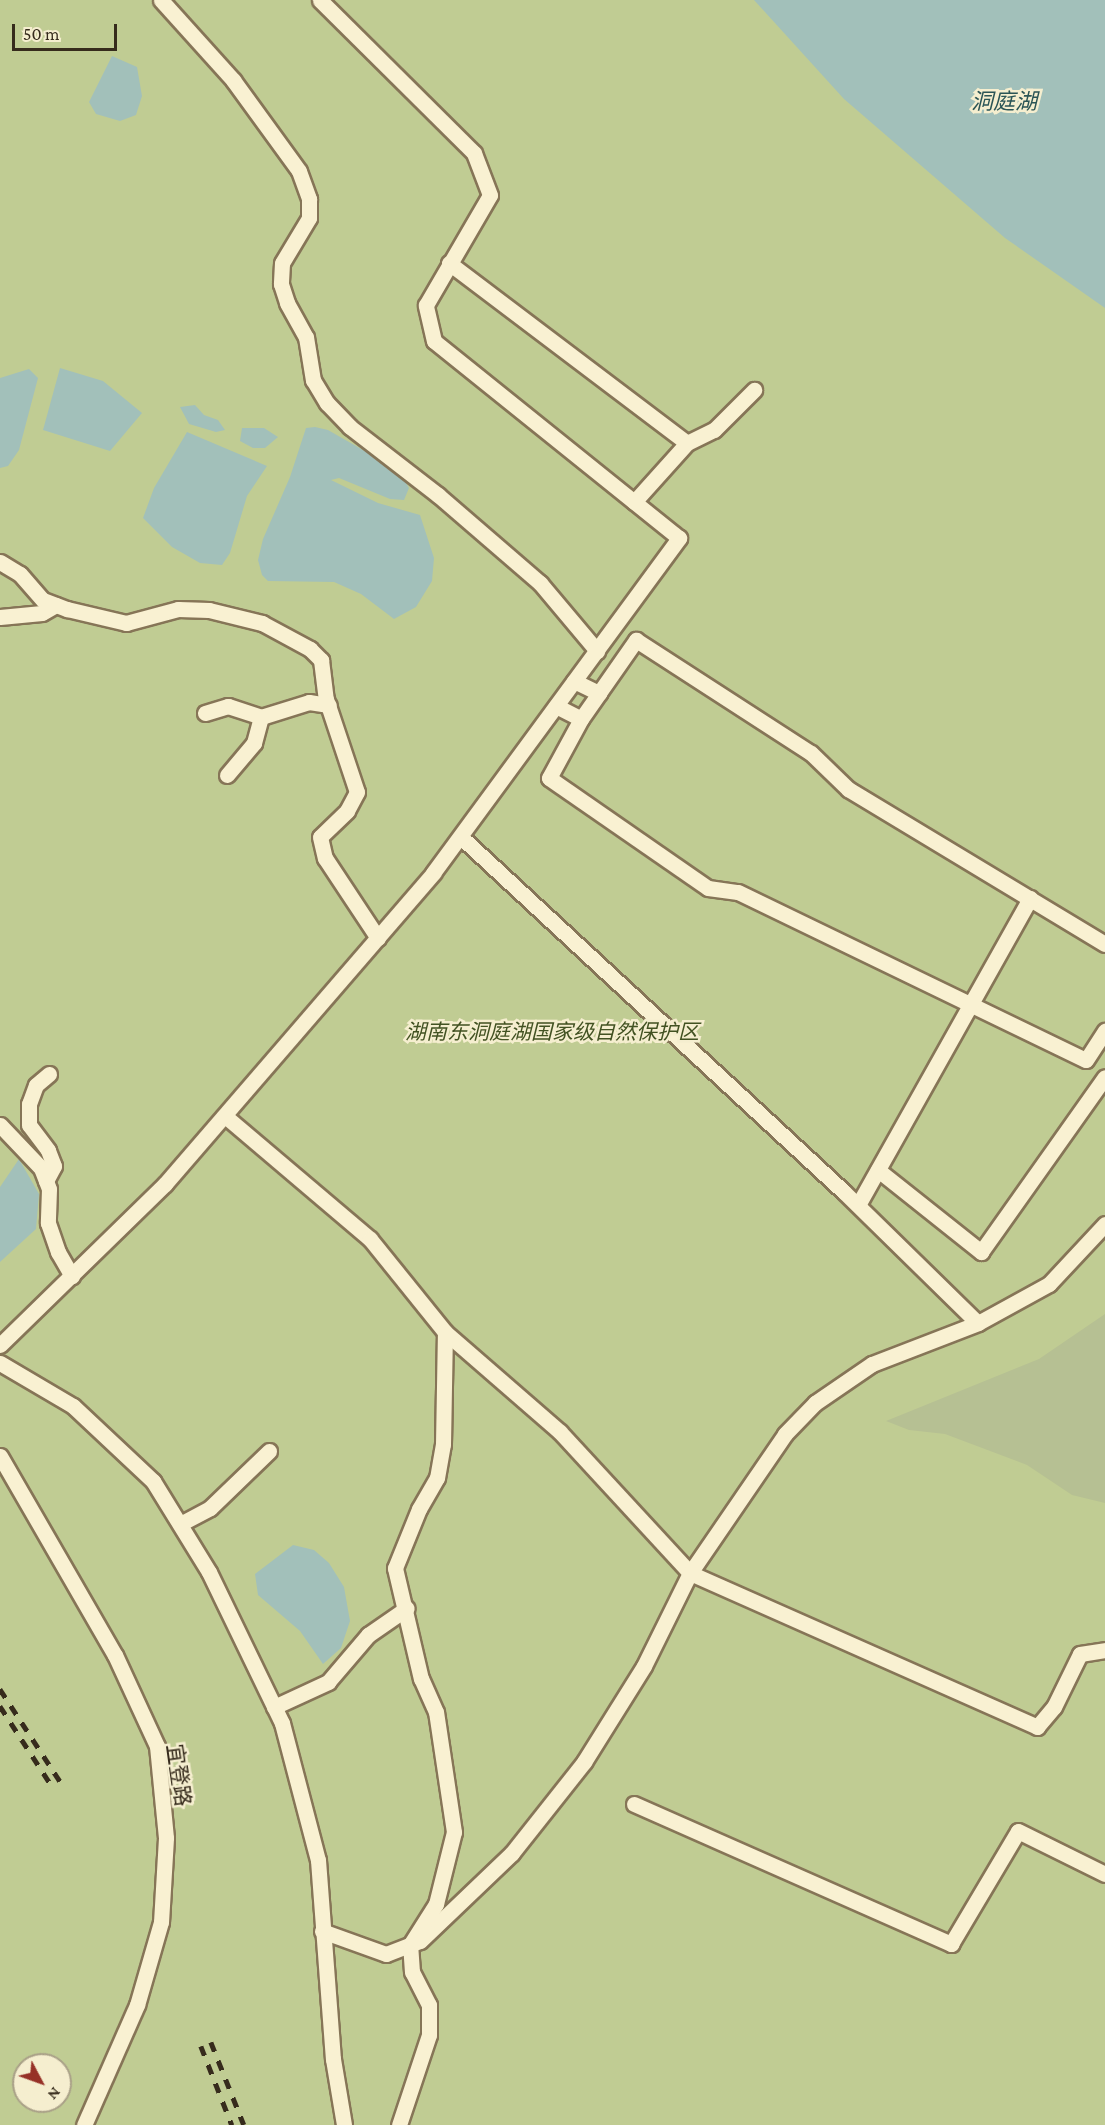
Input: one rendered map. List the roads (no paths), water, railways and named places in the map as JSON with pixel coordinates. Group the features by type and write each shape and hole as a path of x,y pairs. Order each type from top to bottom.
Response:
{"street":[{"path":"161,0 233,80 299,171 309,199 309,218 282,263 281,284 287,303 306,337 313,380 327,403 350,427 438,495 540,584 597,651"},
{"path":"0,1345 165,1184 378,938 460,837 679,538 434,341 426,305 490,195 474,153 320,0"},
{"path":"449,263 687,443"},
{"path":"634,502 687,443 714,430 754,390"},
{"path":"0,562 20,574 43,600 56,605 126,623 178,609 209,610 262,623 310,650 321,660 328,705 357,792 347,811 320,837 325,858 378,938"},
{"path":"0,617 42,613 56,605"},
{"path":"878,1170 981,1252 1105,1077 1086,1060 969,1006 738,892 708,888 549,778 581,719 636,640 811,753 848,789 1105,944"},
{"path":"574,681 599,693"},
{"path":"205,713 228,706 261,717 309,702 328,705"},
{"path":"556,706 581,719"},
{"path":"227,775 254,743 261,717"},
{"path":"460,837 858,1205 978,1323"},
{"path":"858,1205 1030,898"},
{"path":"1086,1060 1105,1031"},
{"path":"46,1180 54,1166 48,1150 29,1125 29,1104 36,1085 49,1074"},
{"path":"225,1116 370,1239 445,1332 560,1432 690,1573 1037,1727 1054,1707 1080,1654 1105,1650"},
{"path":"0,1125 41,1168 46,1180 48,1223 58,1252 72,1276"},
{"path":"322,1931 386,1954 420,1941 512,1853 584,1762 644,1666 690,1573 785,1434 815,1403 872,1364 978,1323 1049,1284 1105,1224"},
{"path":"399,2125 429,2035 429,2005 412,1972 410,1945 436,1904 454,1832 436,1712 421,1679 407,1608 395,1568 419,1509 437,1478 443,1444 445,1332"},
{"path":"0,1363 73,1406 153,1480 209,1572 274,1707 318,1860 333,2059 344,2125"},
{"path":"180,1524 210,1508 269,1451"},
{"name":"宜登路","path":"0,1455 115,1655 157,1746 166,1850 161,1922 137,2006 84,2125"},
{"path":"274,1707 328,1682 368,1635 407,1608"},
{"path":"634,1804 951,1944 1018,1831 1105,1874"}],"water":[{"name":"洞庭湖","path":"754,0 1105,0 1105,308 1005,238 844,99"},
{"path":"112,56 137,67 142,96 136,115 120,121 96,114 89,102"},
{"path":"60,368 103,381 142,413 110,451 43,430"},
{"path":"29,369 38,378 19,450 8,466 0,468 0,378"},
{"path":"195,405 204,415 218,420 225,430 216,432 189,424 180,407"},
{"path":"315,427 328,430 384,462 400,473 409,488 404,500 390,499 339,478 331,480 378,503 420,515 434,558 432,581 416,607 394,619 361,594 334,582 268,581 262,575 258,560 263,539 290,477 306,428"},
{"path":"242,428 264,428 278,437 265,448 253,448 240,441"},
{"path":"187,432 267,466 247,496 230,553 222,565 200,563 172,547 143,518 154,488"},
{"path":"19,1159 39,1194 36,1229 0,1262 0,1187"},
{"path":"293,1545 314,1550 329,1563 344,1587 350,1621 341,1648 323,1664 300,1631 258,1595 255,1574"}],"railway":[{"path":"0,1689 60,1781"},
{"path":"0,1706 52,1786"},
{"path":"211,2042 244,2125"},
{"path":"201,2046 232,2125"}],"park label":[{"name":"湖南东洞庭湖国家级自然保护区","path":"552,1032"}]}
